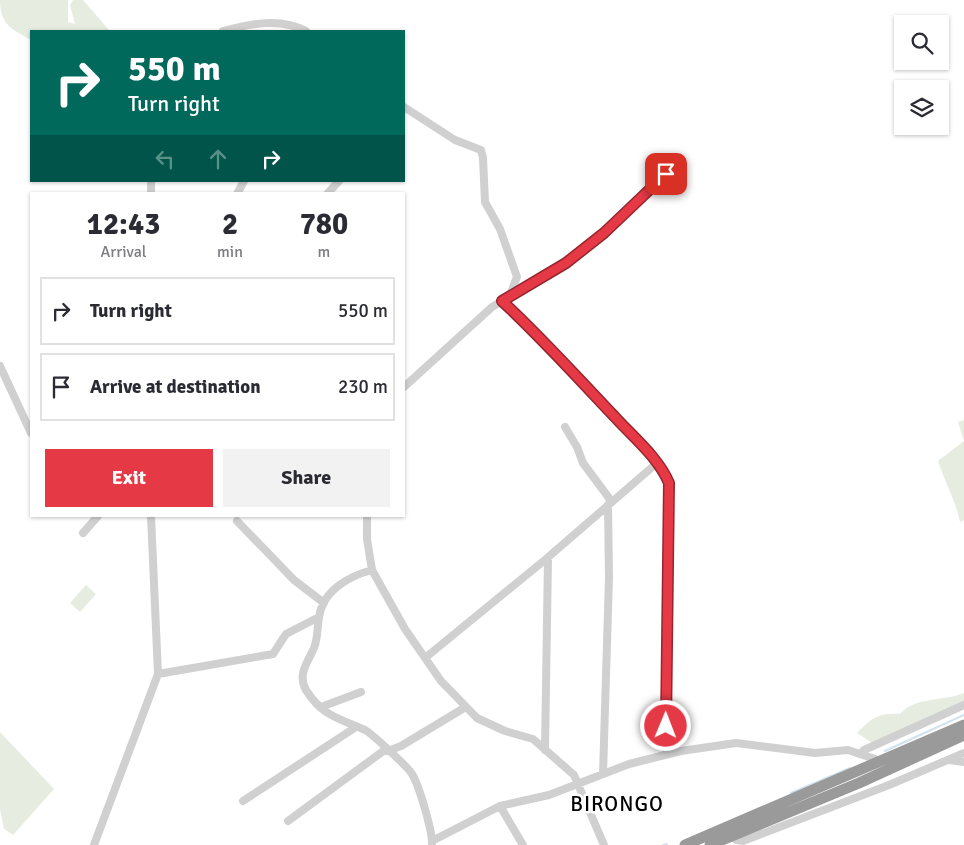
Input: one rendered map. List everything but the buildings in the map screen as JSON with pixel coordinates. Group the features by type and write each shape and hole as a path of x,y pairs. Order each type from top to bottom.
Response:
{"highway":[{"path":"685,845 964,725"},
{"path":"710,845 964,735"}],"street":[{"path":"227,30 255,23 277,24 301,30"},
{"path":"405,109 455,140 481,150 486,202 500,230 518,276 509,296"},
{"path":"405,386 467,329 502,301 562,265 604,233 666,174"},
{"path":"329,192 338,182"},
{"path":"502,301 574,373 657,463 669,483 666,754"},
{"path":"0,366 30,431"},
{"path":"565,427 577,447 583,463 610,503 610,577 603,774"},
{"path":"425,658 548,558 657,463"},
{"path":"83,533 97,517"},
{"path":"94,845 158,674 151,517"},
{"path":"366,517 367,539 372,570 425,658 464,708 486,724 533,739 574,775 580,783 583,799 604,845"},
{"path":"237,521 294,580 324,603"},
{"path":"546,750 548,558"},
{"path":"372,570 350,577 340,584 324,603 319,616 316,641 304,666 303,678 306,689 321,707 334,718 369,733 407,767 415,779 432,843 500,806 549,795 629,764 666,754 736,743 815,753 848,750 881,762"},
{"path":"158,674 273,654 286,634 319,616"},
{"path":"321,707 361,692"},
{"path":"861,754 864,750 964,705"},
{"path":"288,821 387,750 402,746 464,708"},
{"path":"244,801 356,727"},
{"path":"861,754 864,762 861,770"},
{"path":"732,836 736,840 743,841 889,785 945,760 964,754 964,762 945,760"},
{"path":"500,806 524,845"}],"shaded area":[{"path":"0,0 68,0 68,22 75,24 70,5 73,0 83,0 109,30 30,30 30,39 8,25 2,15"},
{"path":"964,420 964,441 958,422"},
{"path":"964,441 964,520 960,522 938,461"},
{"path":"86,585 96,594 80,612 70,603"},
{"path":"964,693 964,705 874,744 857,733 871,720 881,715 900,714 913,704"},
{"path":"0,732 54,789 13,835 4,829 0,809"}],"waterway":[{"path":"885,751 964,715"},
{"path":"791,793 850,768"},
{"path":"663,845 667,844"}],"district":[{"name":"BIRONGO","path":"617,804"}],"route":[{"path":"666,174 604,233 566,263 502,301 574,373 650,455 664,472 669,483 666,726"}]}
